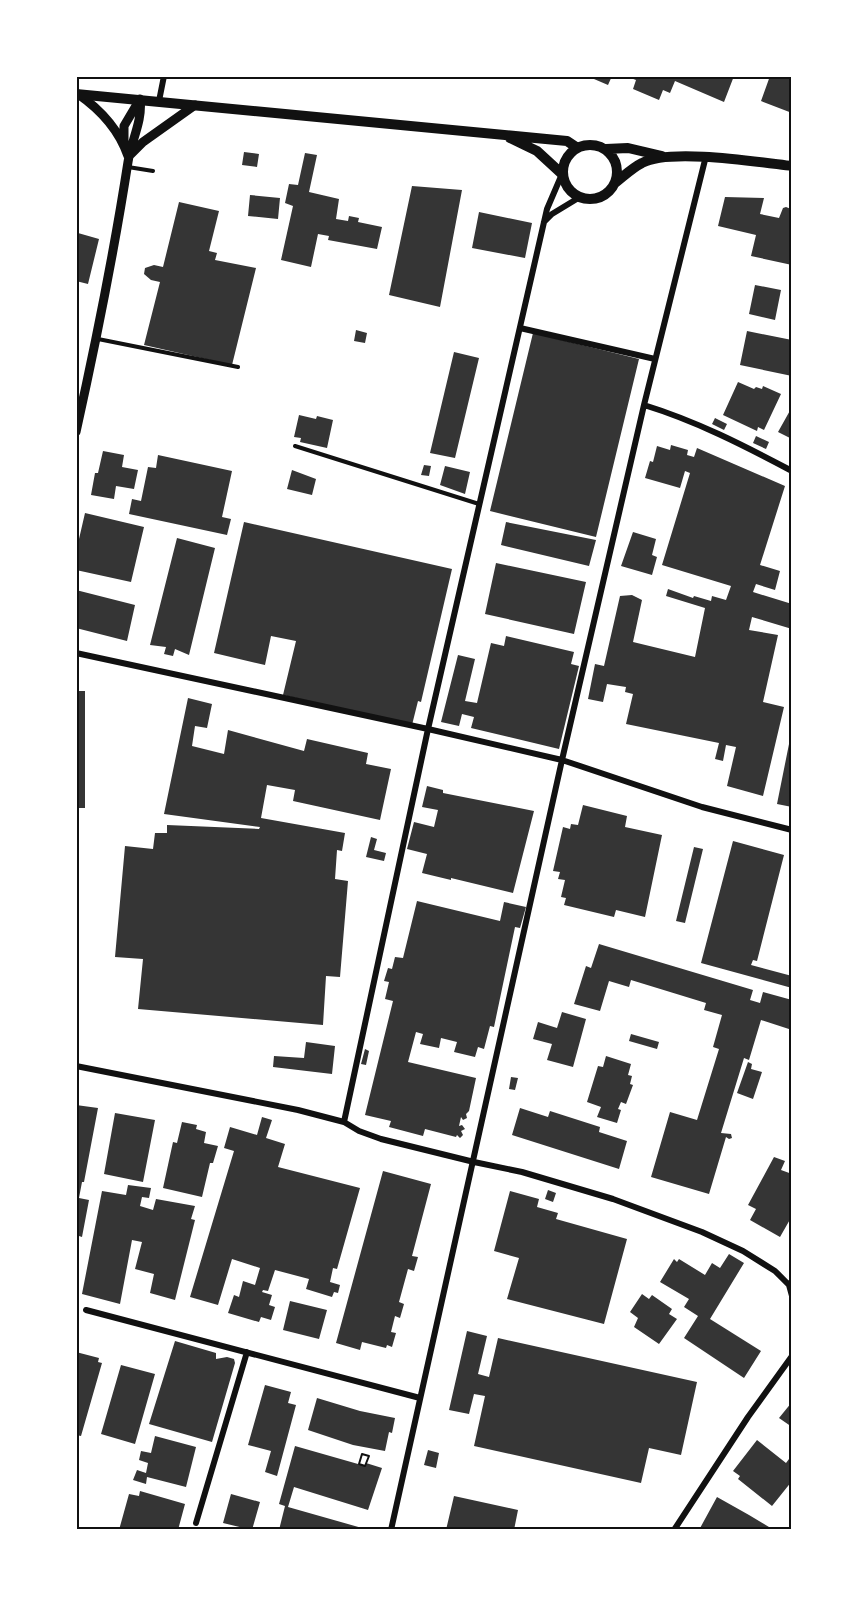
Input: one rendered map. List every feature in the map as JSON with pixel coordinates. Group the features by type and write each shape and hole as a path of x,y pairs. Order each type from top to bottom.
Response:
{"main road":[{"path":"77,94 567,141 576,147"},
{"path":"505,135 537,151 562,174 568,188 580,197 596,198 604,195 615,183 643,162 674,157 706,156 792,166"},
{"path":"562,174 564,160 576,147 591,144 606,149 628,148 674,157"},
{"path":"606,149 616,164 615,183"}],"street":[{"path":"159,101 164,76"},
{"path":"77,94 114,126 124,143"},
{"path":"128,162 124,143 124,126 140,99"},
{"path":"76,432 97,339 128,162 141,113 140,99"},
{"path":"128,162 143,142 195,105"},
{"path":"391,1530 562,760 644,405 706,156"},
{"path":"344,1122 428,729 519,328 547,209 562,174"},
{"path":"544,222 552,214 580,197"},
{"path":"519,328 655,359"},
{"path":"644,405 668,412 720,434 792,471"},
{"path":"76,653 562,760 702,807 792,830"},
{"path":"76,1066 298,1110 344,1122 359,1131 381,1139 522,1172 613,1199 742,1251 790,1283 792,1296"},
{"path":"86,1310 420,1398"},
{"path":"196,1523 247,1352"},
{"path":"674,1530 754,1408 792,1356"}],"lane":[{"path":"128,162 153,171"},
{"path":"97,339 238,367"},
{"path":"294,446 479,504"}],"building":[{"path":"587,76 612,76 608,85"},
{"path":"734,76 724,102 675,81 670,93 663,90 659,100 633,89 636,80 628,77"},
{"path":"770,76 792,76 792,113 761,101"},
{"path":"244,152 259,154 257,167 242,165"},
{"path":"305,153 317,155 309,192 339,199 336,219 348,221 349,216 359,218 358,222 382,227 377,249 328,240 329,236 318,234 311,267 281,260 293,206 285,203 289,184 298,185"},
{"path":"412,186 462,190 440,307 389,295"},
{"path":"250,195 280,198 278,219 248,216"},
{"path":"725,197 764,198 760,214 779,218 783,208 791,209 792,265 751,256 756,235 718,226"},
{"path":"179,202 219,211 209,251 217,253 215,260 256,268 232,365 144,345 160,282 151,280 144,274 145,268 154,265 163,267"},
{"path":"479,212 532,223 525,258 472,248"},
{"path":"78,233 99,239 88,284 76,281"},
{"path":"755,285 781,290 775,320 749,314"},
{"path":"356,330 367,333 365,343 354,341"},
{"path":"747,331 792,340 792,376 740,365"},
{"path":"533,333 639,359 596,537 490,511"},
{"path":"454,352 479,358 455,458 430,453"},
{"path":"738,382 754,389 756,387 762,389 763,386 781,394 764,430 758,427 757,431 723,415"},
{"path":"792,407 792,439 778,432"},
{"path":"299,415 333,420 327,448 300,442 301,438 294,437"},
{"path":"715,418 727,424 724,430 712,424"},
{"path":"756,436 769,442 766,449 753,443"},
{"path":"671,445 688,450 687,455 694,457 697,448 785,486 760,565 780,571 775,590 756,584 753,592 792,604 792,629 752,617 749,630 778,635 763,702 784,707 763,796 727,786 736,747 726,745 723,761 715,759 719,743 626,724 633,694 625,692 626,687 607,684 603,702 588,699 595,664 604,666 620,596 632,595 642,600 633,642 695,657 705,608 666,596 668,589 693,598 694,596 711,601 712,596 726,600 731,586 662,565 690,473 685,471 680,488 645,478 650,461 653,462 657,446 670,450"},
{"path":"103,451 124,455 122,467 138,470 134,489 116,486 114,499 91,495 95,473 98,473"},
{"path":"158,455 232,471 222,517 231,519 227,535 129,514 132,499 141,501 148,467 156,468"},
{"path":"424,465 431,466 429,476 421,475"},
{"path":"445,466 470,472 465,494 440,485"},
{"path":"292,470 316,479 312,495 287,489"},
{"path":"85,513 144,527 131,582 76,570 76,552"},
{"path":"244,522 452,569 421,702 418,701 412,725 283,695 296,641 271,636 265,665 214,653"},
{"path":"506,522 596,540 589,566 501,545"},
{"path":"633,532 656,539 652,555 657,557 652,575 621,566"},
{"path":"177,538 215,548 189,655 175,649 173,656 164,654 166,647 150,645"},
{"path":"496,563 586,582 574,634 485,614"},
{"path":"76,590 135,605 127,641 76,628"},
{"path":"506,636 574,652 571,664 579,666 559,749 471,728 474,717 462,714 459,726 441,722 458,655 475,659 465,701 477,703 491,643 504,646"},
{"path":"76,691 85,691 85,808 76,808"},
{"path":"188,698 212,704 207,728 195,726 192,746 224,754 228,730 304,751 307,739 368,753 366,764 391,769 380,820 293,801 295,790 267,785 261,818 345,833 342,851 337,850 335,879 348,881 340,977 326,976 323,1025 138,1009 143,959 115,957 125,846 153,849 155,833 167,833 167,825 259,829 260,827 164,814"},
{"path":"790,739 792,739 792,807 777,804"},
{"path":"427,786 443,790 443,793 534,811 513,893 422,873 427,854 407,849 414,822 434,827 438,810 422,807"},
{"path":"583,805 627,816 625,827 662,835 645,917 616,910 614,917 564,905 566,898 561,897 565,880 558,879 560,872 553,871 563,827 570,829 571,824 578,825"},
{"path":"371,837 377,839 374,850 386,853 384,861 366,857"},
{"path":"733,841 784,855 757,961 753,960 751,965 792,976 792,988 701,963"},
{"path":"694,847 703,849 685,923 676,921"},
{"path":"417,901 500,921 504,902 526,907 520,928 515,927 494,1027 490,1026 484,1049 478,1047 475,1057 454,1052 457,1042 441,1038 439,1048 420,1044 423,1034 416,1032 408,1062 476,1078 469,1111 466,1114 467,1118 463,1120 461,1117 459,1126 462,1125 465,1129 461,1131 463,1135 460,1138 457,1135 456,1137 425,1129 423,1136 389,1127 391,1121 365,1115 393,1001 385,999 389,982 384,981 388,968 392,969 395,957 403,958"},
{"path":"599,944 753,990 750,1000 760,1003 763,992 792,1000 792,1030 761,1020 749,1060 744,1058 721,1133 731,1134 732,1138 726,1137 709,1194 651,1177 670,1112 697,1120 719,1049 713,1047 722,1015 704,1010 706,1003 631,980 629,987 609,981 600,1011 574,1004 586,966 591,968"},
{"path":"562,1012 586,1019 573,1067 547,1060 552,1044 533,1039 538,1022 557,1028"},
{"path":"631,1034 659,1042 657,1049 629,1041"},
{"path":"306,1042 335,1046 332,1074 273,1067 274,1056 304,1058"},
{"path":"365,1049 369,1051 366,1065 361,1064"},
{"path":"606,1056 631,1064 628,1075 632,1076 630,1084 633,1085 626,1104 621,1102 618,1109 621,1110 617,1123 597,1117 601,1107 587,1102 598,1066 603,1067"},
{"path":"748,1062 752,1064 751,1069 762,1072 753,1099 737,1093"},
{"path":"511,1077 518,1078 515,1090 509,1089"},
{"path":"76,1105 98,1108 79,1198 89,1200 82,1237 76,1235"},
{"path":"520,1108 548,1117 550,1111 600,1127 599,1132 627,1141 619,1169 512,1135"},
{"path":"115,1113 155,1120 143,1182 104,1174"},
{"path":"262,1117 272,1120 266,1138 285,1144 278,1167 360,1188 337,1269 333,1268 330,1282 340,1285 338,1293 334,1292 332,1297 306,1289 309,1279 275,1270 268,1291 263,1290 262,1292 272,1295 269,1305 275,1307 271,1320 261,1317 259,1322 228,1313 234,1295 239,1297 243,1281 255,1285 260,1268 232,1259 218,1305 190,1297 234,1151 224,1148 230,1127 257,1135"},
{"path":"182,1122 197,1125 196,1129 206,1132 204,1143 218,1146 213,1163 210,1163 202,1197 163,1188 173,1142 177,1143"},
{"path":"774,1157 785,1161 781,1170 792,1174 792,1216 780,1237 750,1220 756,1209 748,1205"},
{"path":"383,1171 431,1184 412,1256 418,1257 414,1271 408,1269 399,1302 404,1304 400,1318 395,1316 391,1332 396,1333 392,1347 387,1345 386,1348 362,1342 360,1350 336,1343"},
{"path":"128,1185 151,1188 149,1198 142,1197 140,1206 153,1210 156,1199 195,1206 191,1219 195,1220 175,1300 150,1293 154,1274 135,1269 142,1242 132,1240 120,1304 82,1294 102,1191 126,1195"},
{"path":"548,1190 556,1193 553,1202 545,1199"},
{"path":"510,1191 539,1199 537,1207 558,1213 556,1219 627,1239 604,1324 507,1299 519,1258 494,1251"},
{"path":"729,1254 744,1263 710,1319 761,1351 744,1378 684,1338 698,1316 684,1307 689,1299 660,1282 674,1259 677,1262 679,1259 705,1275 712,1263 720,1268"},
{"path":"642,1294 649,1299 652,1295 672,1309 669,1314 677,1319 659,1344 634,1327 638,1318 630,1312"},
{"path":"290,1301 327,1310 319,1339 283,1330"},
{"path":"467,1331 487,1336 478,1374 489,1377 498,1338 697,1382 681,1455 649,1448 641,1483 474,1446 485,1396 474,1394 469,1414 449,1410"},
{"path":"175,1341 216,1353 216,1359 227,1357 234,1359 235,1363 212,1442 149,1424"},
{"path":"76,1352 99,1358 98,1362 102,1363 81,1436 76,1435"},
{"path":"121,1365 155,1374 135,1444 101,1434"},
{"path":"265,1385 291,1392 288,1403 296,1405 277,1476 265,1472 271,1451 248,1445"},
{"path":"317,1398 360,1411 395,1418 385,1451 353,1445 308,1430"},
{"path":"792,1402 792,1427 779,1418"},
{"path":"155,1436 196,1447 186,1487 147,1477 146,1484 133,1480 137,1470 146,1473 148,1463 139,1460 141,1451 151,1453"},
{"path":"757,1440 786,1463 789,1459 792,1461 792,1481 772,1506 738,1479 740,1476 733,1471"},
{"path":"295,1446 365,1466 366,1463 382,1468 368,1510 294,1487 288,1507 369,1530 279,1530 285,1506 279,1504"},
{"path":"428,1450 439,1453 436,1468 424,1465"},
{"path":"140,1491 185,1504 178,1530 119,1530 129,1494 139,1496"},
{"path":"231,1494 260,1502 252,1530 223,1523"},
{"path":"454,1496 518,1510 514,1530 446,1530"},
{"path":"717,1497 749,1515 774,1530 699,1530"}]}
